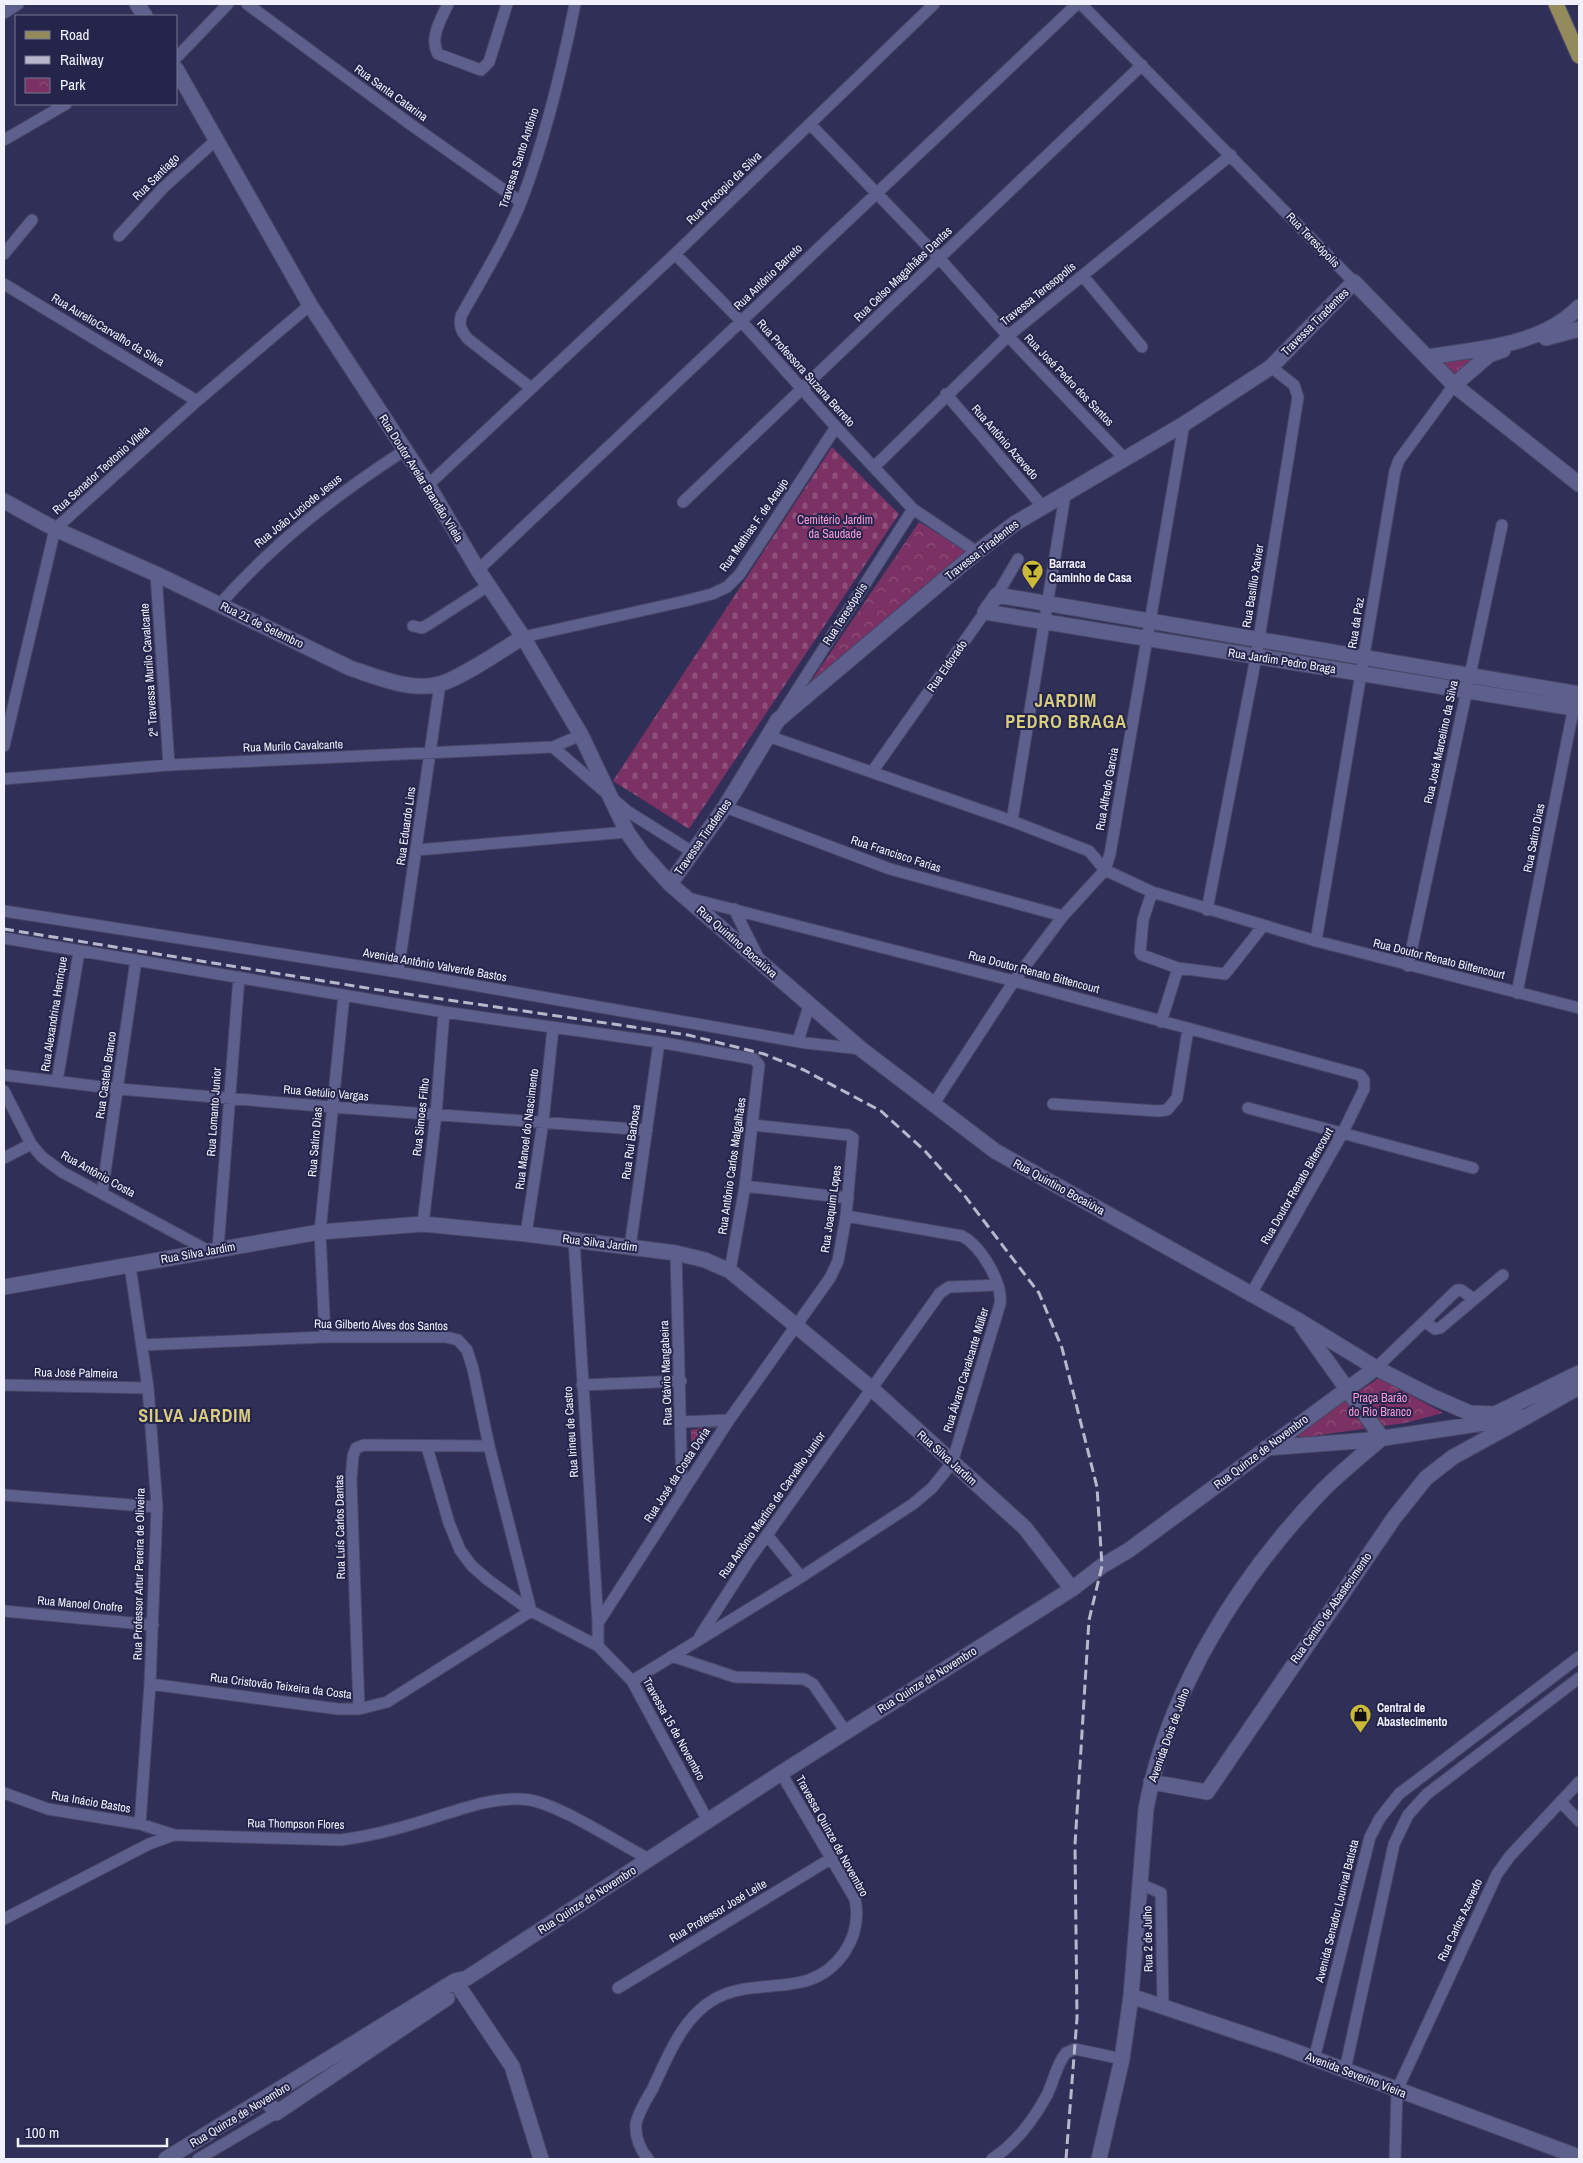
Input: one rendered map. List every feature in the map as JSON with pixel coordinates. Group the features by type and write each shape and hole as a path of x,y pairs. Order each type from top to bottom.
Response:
{"main road":[{"path":"1556,4 1579,56"}],"street":[{"path":"4,13 18,4"},
{"path":"137,4 144,15"},
{"path":"178,56 228,4"},
{"name":"Rua Santa Catarina","path":"247,4 410,124 521,202"},
{"path":"448,4 435,37 438,54 481,70 489,62 507,4"},
{"name":"Travessa Santo Antônio","path":"530,388 468,339 460,329 461,316 492,264 521,202 541,142 575,4"},
{"name":"Rua Antônio Barreto","path":"478,570 1077,4"},
{"name":"Rua Teresópolis","path":"1081,4 1231,155 1454,385 1579,484"},
{"name":"Rua Procopio da Silva","path":"428,485 675,254 810,124 929,5"},
{"name":"Rua Celso Magalhães Dantas","path":"683,502 1142,65"},
{"name":"Rua Doutor Avelar Brandão Vilela","path":"178,73 310,304 428,485 478,570 523,637 581,735 614,800 627,832 642,853 670,884"},
{"path":"4,140 64,105"},
{"name":"Rua José Pedro dos Santos","path":"810,124 939,258 1008,336 1124,458"},
{"name":"Rua Santiago","path":"119,236 163,188 216,140"},
{"name":"Travessa Teresopolís","path":"874,467 946,394 1008,336 1231,155"},
{"path":"4,254 32,220"},
{"name":"Rua Professora Suzana Berreto","path":"675,254 742,322 802,390 913,509 977,552"},
{"path":"1083,276 1142,347"},
{"name":"Travessa Tiradentes","path":"670,884 694,853 725,807 778,720 977,552 1014,524 1065,496 1124,458 1184,424 1271,367 1354,282"},
{"name":"Rua AurelioCarvalho da Silva","path":"6,289 197,401"},
{"name":"Rua Senador Teotonio Vilela","path":"4,746 55,529 197,401 310,304"},
{"path":"1427,357 1491,347 1545,332 1566,320 1579,307"},
{"path":"1454,385 1491,353 1579,329"},
{"name":"Rua Basillio Xavier","path":"1207,910 1256,657 1298,393 1294,385 1271,367"},
{"name":"Rua da Paz","path":"1316,941 1397,465 1454,385"},
{"name":"Rua Antônio Azevedo","path":"946,394 1043,507"},
{"name":"Rua Alfredo Garcia","path":"933,1105 1014,980 1063,916 1105,870 1110,854 1184,424"},
{"name":"Rua Mathias F. de Araujo","path":"523,637 685,601 712,594 727,587 739,575 753,555 836,427"},
{"name":"Rua João Luciode Jesus","path":"219,605 254,566 310,516 349,486 405,450"},
{"path":"1012,822 1065,496"},
{"name":"Rua 21 de Setembro","path":"4,501 55,529 156,574 350,668 406,684 440,684 523,637"},
{"name":"Rua Teresópolis","path":"778,720 913,509"},
{"name":"Rua José Marcelino da Silva","path":"1408,966 1502,525"},
{"name":"Rua Eldorado","path":"872,772 997,595 1018,559"},
{"name":"2ª Travessa Murilo Cavalcante","path":"156,574 169,765"},
{"path":"413,626 422,628 488,586"},
{"name":"Rua Jardim Pedro Braga","path":"997,595 1470,674 1578,699"},
{"name":"Rua Jardim Pedro Braga","path":"985,612 1466,690 1578,699"},
{"name":"Rua Eduardo Lins","path":"398,972 440,684"},
{"name":"Rua Satiro Dias","path":"1517,993 1578,699"},
{"name":"Rua Murilo Cavalcante","path":"4,779 169,765 553,748 581,735"},
{"path":"768,736 1089,851 1105,870"},
{"path":"553,748 614,800 657,832 694,853"},
{"name":"Rua Francisco Farias","path":"725,807 890,869 1063,916"},
{"path":"416,850 627,832"},
{"name":"Rua Doutor Renato Bittencourt","path":"1105,870 1152,892 1207,910 1408,966 1579,1008"},
{"name":"Rua Quintino Bocaiúva","path":"670,884 861,1049 995,1151 1296,1318 1376,1368 1446,1402 1478,1415 1495,1418"},
{"path":"1152,892 1143,920 1140,952 1142,955 1178,968 1225,974 1263,926"},
{"name":"Rua Doutor Renato Bittencourt","path":"684,896 1014,980 1161,1022 1360,1075 1364,1080 1364,1089"},
{"path":"734,909 760,961"},
{"name":"Avenida Antônio Valverde Bastos","path":"4,911 398,972 798,1042 861,1049"},
{"path":"4,938 444,1012 659,1042"},
{"name":"Rua Alexandrina Henrique","path":"57,1081 79,952"},
{"name":"Rua Castelo Branco","path":"102,1193 119,1089 136,960"},
{"path":"1161,1022 1178,968"},
{"name":"Rua Lomanto Junior","path":"213,1250 239,978"},
{"name":"Rua Satiro Dias","path":"325,1337 320,1232 344,995"},
{"path":"798,1042 809,1006"},
{"name":"Rua Simoes Filho","path":"423,1224 436,1114 444,1012"},
{"name":"Rua Manoel do Nascimento","path":"526,1234 543,1122 553,1028"},
{"path":"1053,1104 1167,1110 1177,1098 1188,1029"},
{"name":"Rua Antônio Carlos Malgalhães","path":"659,1042 754,1059 759,1064 745,1186 730,1271"},
{"name":"Rua Rui Barbosa","path":"630,1247 659,1042"},
{"name":"Rua Getúlio Vargas","path":"4,1075 119,1089 646,1130"},
{"name":"Rua Doutor Renato Bitencourt","path":"1251,1294 1342,1134 1364,1089"},
{"name":"Rua Antônio Costa","path":"4,1091 31,1144 42,1157 62,1172 213,1250"},
{"path":"1248,1108 1473,1168"},
{"name":"Rua Joaquim Lopes","path":"753,1125 853,1138 854,1144 846,1216 838,1261 830,1278 796,1326"},
{"path":"4,1158 31,1144"},
{"path":"745,1186 848,1198"},
{"name":"Rua Álvaro Cavalcante Müller","path":"632,1681 801,1577 913,1504 932,1488 952,1463 1000,1304 998,1284 987,1262 971,1242 962,1236 846,1216"},
{"name":"Rua Silva Jardim","path":"4,1287 320,1232 423,1224 630,1247 676,1253 705,1260 730,1271 872,1388 1025,1528 1072,1589"},
{"name":"Rua Irineu de Castro","path":"574,1240 598,1623"},
{"name":"Rua Otávio Mangabeira","path":"676,1253 681,1382 682,1491"},
{"name":"Rua Professor Artur Pereira de Oliveira","path":"130,1266 148,1388 157,1507 150,1684 140,1824"},
{"path":"1424,1322 1434,1329 1440,1328 1503,1275"},
{"name":"Rua Antônio Martins de Carvalho Junior","path":"698,1640 767,1535 940,1293 949,1287 998,1284"},
{"path":"1376,1368 1457,1290 1461,1290 1474,1299"},
{"path":"1296,1318 1348,1387 1382,1438"},
{"name":"Rua José da Costa Doria","path":"598,1623 729,1420 796,1326"},
{"name":"Rua Gilberto Alves dos Santos","path":"142,1345 325,1337 446,1337 458,1340 467,1350 473,1369 489,1446 531,1610"},
{"name":"Rua Quinze de Novembro","path":"166,2159 266,2099 320,2074 781,1773 1072,1589 1102,1566 1129,1550 1376,1368"},
{"path":"1495,1418 1579,1373"},
{"path":"582,1385 681,1382"},
{"name":"Rua José Palmeira","path":"4,1385 148,1388"},
{"path":"1266,1448 1382,1438 1495,1418 1526,1417 1579,1387"},
{"path":"1422,1432 1447,1419 1449,1411 1446,1402"},
{"name":"Rua Centro de Abastecimento","path":"1151,1782 1207,1792 1394,1518 1419,1485 1453,1458 1526,1417"},
{"path":"682,1422 729,1420"},
{"name":"Avenida Dois de Julho","path":"1100,2159 1122,2059 1131,1996 1146,1809 1151,1782 1171,1723 1194,1669 1223,1618 1284,1533 1324,1489 1382,1438"},
{"name":"Rua Luís Carlos Dantas","path":"360,1709 351,1480 353,1456 356,1448 364,1445 489,1446"},
{"name":"Travessa 15 de Novembro","path":"428,1447 449,1523 460,1550 472,1566 488,1580 531,1610 598,1646 632,1681 708,1821"},
{"path":"4,1495 157,1507"},
{"path":"767,1535 801,1577"},
{"name":"Rua Cristovão Teixeira da Costa","path":"150,1684 338,1709 360,1709 387,1702 531,1610"},
{"name":"Rua Manoel Onofre","path":"4,1611 153,1625"},
{"path":"598,1623 598,1646"},
{"path":"672,1656 735,1677 804,1679 813,1684 846,1732"},
{"name":"Avenida Senador Lourival Batista","path":"1314,2059 1370,1837 1380,1818 1399,1794 1579,1656"},
{"path":"1344,2070 1394,1844 1408,1815 1427,1794 1579,1678"},
{"name":"Travessa Quinze de Novembro","path":"648,2159 639,2143 636,2132 637,2118 678,2037 703,2007 725,1994 738,1990 805,1982 814,1979 839,1961 848,1948 855,1930 855,1899 781,1773"},
{"name":"Rua Carlos Azevedo","path":"1397,2090 1497,1874 1510,1856 1579,1782"},
{"name":"Rua Inácio Bastos","path":"4,1793 48,1809 140,1824 174,1835"},
{"name":"Rua Thompson Flores","path":"4,1919 149,1844 174,1835 341,1840 367,1836 490,1801 531,1800 557,1809 649,1859"},
{"path":"1561,1802 1579,1821"},
{"name":"Rua Professor José Leite","path":"618,1988 832,1858"},
{"name":"Rua 2 de Julho","path":"1140,1884 1161,1893 1163,2008"},
{"path":"461,1983 514,2071 541,2159"},
{"name":"Avenida Severino Vieira","path":"1131,1996 1314,2059 1579,2157"},
{"path":"992,2159 1018,2136 1047,2094 1062,2058 1070,2050 1122,2059"},
{"name":"Rua Quinze de Novembro","path":"276,2113 320,2074"},
{"path":"1395,2159 1397,2090"},
{"path":"198,2159 276,2113 266,2099"}],"green space":[{"path":"1486,352 1454,382 1433,359"},
{"name":"Cemitério Jardim da Saudade","path":"832,447 899,514 689,829 613,781"},
{"path":"919,522 969,553 805,690"},
{"name":"Praça Barão do Rio Branco","path":"1379,1378 1443,1413 1405,1423 1299,1438 1297,1432"},
{"path":"712,1426 691,1459 691,1430"}],"railway":[{"path":"4,929 373,989 688,1035 764,1054 804,1070 881,1111 925,1151 964,1195 1039,1293 1062,1348 1097,1487 1102,1566 1089,1620 1075,1845 1077,2018 1066,2159"}],"place":[{"name":"Barraca Caminho de Casa","path":"1033,590"},
{"name":"Central de Abastecimento","path":"1361,1734"}],"district":[{"name":"JARDIM PEDRO BRAGA","path":"1066,710"},
{"name":"SILVA JARDIM","path":"195,1415"}]}
